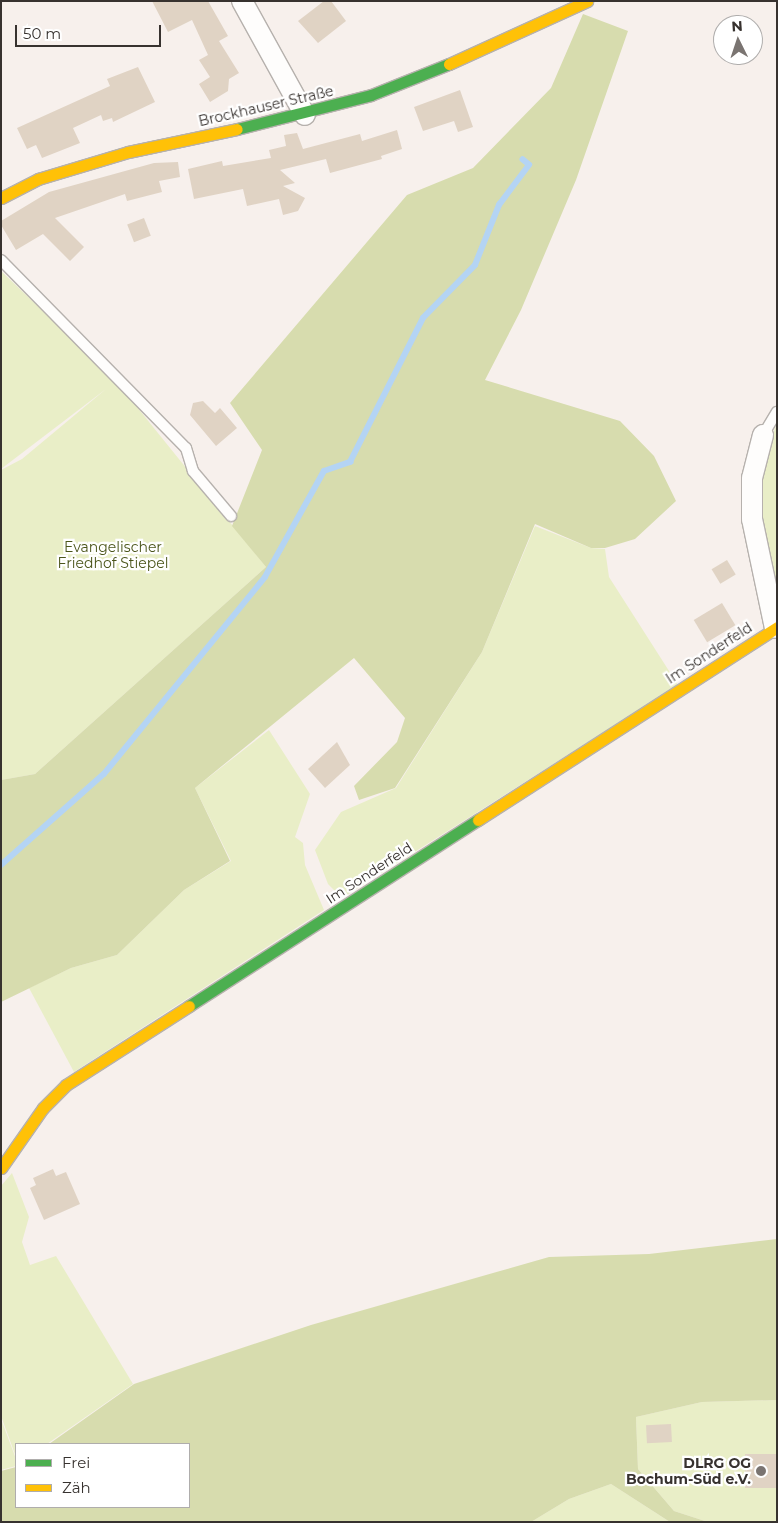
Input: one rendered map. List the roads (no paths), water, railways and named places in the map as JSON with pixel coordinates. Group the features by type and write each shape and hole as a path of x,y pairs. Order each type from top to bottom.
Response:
{"street":[{"path":"242,1 305,115"},
{"name":"Brockhauser Straße","path":"1,198 38,179 128,152 305,115 432,72 587,1"},
{"path":"763,435 752,478 752,519 776,627"},
{"name":"Im Sonderfeld","path":"1,1168 43,1108 66,1085 776,627"}],"lane":[{"path":"1,260 186,448 193,471 231,516"},
{"path":"763,435 777,412"}],"waterway":[{"path":"1,865 104,774 265,577 324,471 350,462 423,318 475,265 499,205 529,165 523,160"}],"place":[{"name":"DLRG OG Bochum-Süd e.V.","path":"761,1471"}],"park label":[{"name":"Evangelischer Friedhof Stiepel","path":"113,556"}]}
